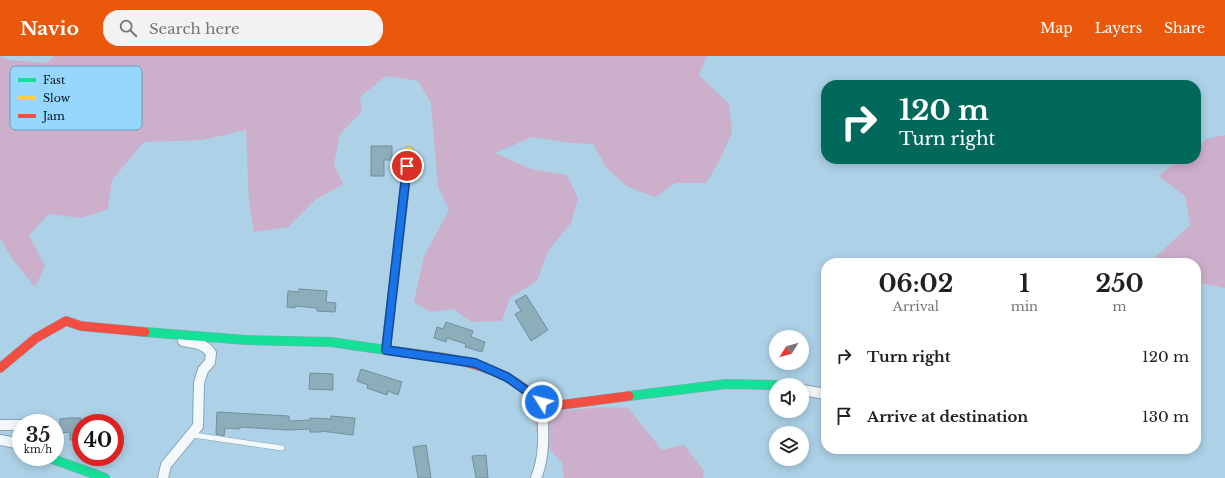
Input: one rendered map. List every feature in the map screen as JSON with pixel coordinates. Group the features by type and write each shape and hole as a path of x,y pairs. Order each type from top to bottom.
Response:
{"street":[{"path":"386,350 409,151"},
{"path":"0,368 36,338 66,321 81,326 162,334 246,340 331,342 475,363 507,377 542,402 553,406 726,384 769,385"},
{"path":"162,334 183,341 201,344 211,353 210,362 203,370 199,383 198,426 166,465 163,478"},
{"path":"809,391 821,393"},
{"path":"536,478 540,468 543,448 542,402"},
{"path":"0,425 12,425"},
{"path":"0,440 12,442"},
{"path":"64,463 104,478"}],"lane":[{"path":"198,426 193,435 282,448"}],"shaded area":[{"path":"0,56 9,60 46,63 55,56 707,56 699,75 729,104 732,132 719,162 706,183 676,183 655,197 628,187 606,167 593,144 571,143 532,137 495,153 531,169 567,175 578,198 571,223 548,251 537,281 510,298 502,321 472,322 453,309 430,312 414,302 424,256 449,210 438,187 431,103 418,81 386,76 360,97 362,112 340,134 334,164 343,184 315,200 288,227 254,232 249,204 246,130 202,140 144,142 112,180 108,209 81,218 49,214 29,235 45,266 35,287 13,260 0,238"},
{"path":"1225,135 1225,288 1201,283 1201,258 1154,258 1190,225 1185,196 1158,176 1174,164 1201,164 1201,143 1207,139"},
{"path":"605,407 628,408 662,450 684,445 704,471 703,478 564,478 562,463 538,436 532,413"}],"building":[{"path":"371,146 392,146 392,160 384,160 384,176 371,176"},
{"path":"299,289 327,291 326,302 336,303 335,312 317,311 317,308 295,306 295,308 287,307 288,291 299,292"},
{"path":"526,295 548,330 531,341 515,314 521,311 515,301"},
{"path":"446,322 473,331 471,337 485,342 482,352 465,347 466,344 447,338 446,342 434,338 437,327 443,329"},
{"path":"361,369 402,382 398,395 388,391 387,395 367,388 368,385 357,381"},
{"path":"310,373 333,374 333,390 309,389"},
{"path":"217,412 289,416 289,421 310,420 310,418 331,419 331,416 355,418 353,435 321,431 310,432 310,429 288,430 240,427 240,429 225,428 224,436 216,434"},
{"path":"72,418 72,440 70,440 70,432 64,433 64,419"},
{"path":"426,445 431,478 418,478 413,447"},
{"path":"486,455 488,478 476,478 472,456"}],"traffic: fast":[{"path":"145,332 246,340 331,342 386,350"},
{"path":"629,396 726,384 769,385"},
{"path":"64,463 105,478"}],"traffic: slow":[{"path":"386,350 409,151"}],"traffic: jam":[{"path":"0,368 36,338 66,321 81,326 145,332"},
{"path":"386,350 447,358 492,370 512,380 540,400 553,406 629,396"}],"route":[{"path":"407,166 386,350 475,363 507,377 542,402"}]}
